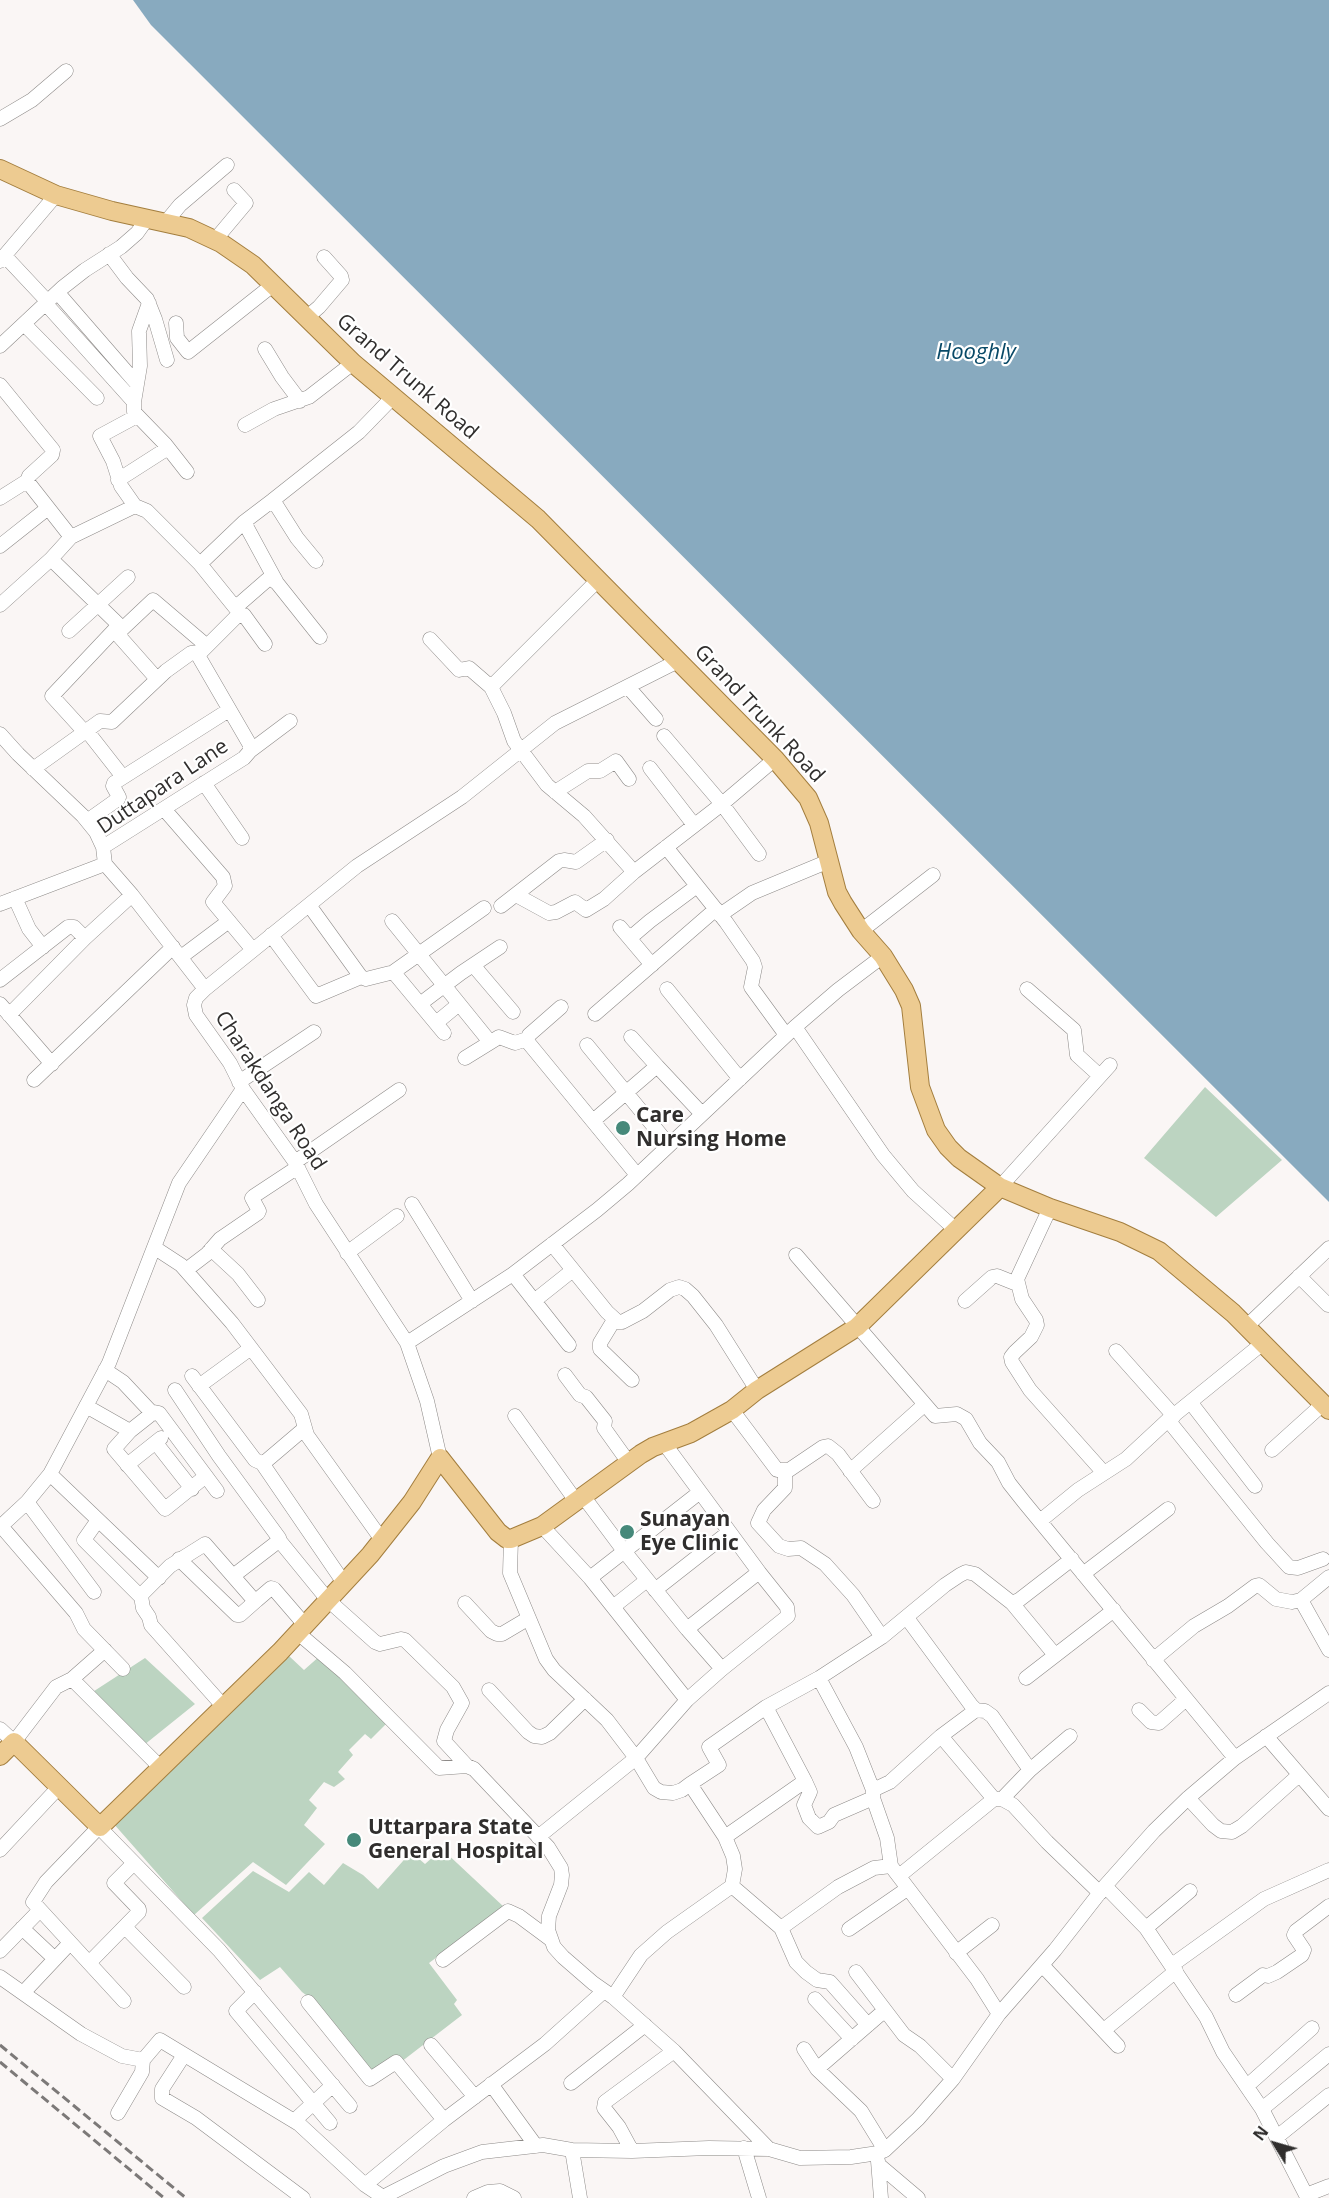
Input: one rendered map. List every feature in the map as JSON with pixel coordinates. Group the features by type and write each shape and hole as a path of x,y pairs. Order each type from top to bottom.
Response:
{"main road":[{"name":"Grand Trunk Road","path":"2,175 112,212 189,228 215,240 253,265 352,363 538,519 775,759 812,804 837,892 861,931 883,956 911,1006 920,1087 936,1130 960,1158 1000,1187 1050,1208 1120,1232 1159,1251 1183,1269 1247,1326 1326,1407"},
{"path":"0,1756 14,1742 99,1827 224,1707 344,1583 412,1502 440,1458 498,1532 507,1539 542,1526 628,1463 664,1443 691,1433 732,1410 757,1390 857,1327 1000,1187"}],"street":[{"path":"0,119 32,100 66,71"},
{"path":"166,222 180,205 227,165"},
{"path":"215,240 246,203 234,190"},
{"path":"56,195 2,259 50,300 137,384"},
{"path":"0,346 85,270 128,241 147,219"},
{"path":"109,254 126,278 149,303 167,360"},
{"path":"306,318 319,307 342,280 324,257"},
{"path":"176,323 177,338 188,352 274,284"},
{"path":"50,300 134,402"},
{"path":"149,303 139,331 140,366 134,412 187,471"},
{"path":"24,324 97,398"},
{"path":"265,349 300,401"},
{"path":"245,425 274,409 309,397 352,363"},
{"path":"0,385 54,451 29,476 27,481 0,498"},
{"path":"200,564 244,522 359,432 393,397"},
{"path":"137,416 100,436 113,461 118,480 135,506 147,511 200,564 237,610 244,615 265,644"},
{"path":"118,480 168,448"},
{"path":"27,481 71,537"},
{"path":"273,500 297,538 316,561"},
{"path":"0,605 51,559 71,537 135,506"},
{"path":"0,546 48,508"},
{"path":"244,522 276,581 320,638"},
{"path":"51,559 97,604 157,679"},
{"path":"69,631 128,577"},
{"path":"33,769 101,720 112,722 157,679 188,655 204,649 237,610 267,580 276,581"},
{"path":"490,687 598,580"},
{"path":"123,777 87,731 82,729 52,695 118,629 154,600 204,649"},
{"path":"430,639 460,671 469,668 490,687 504,713 514,741 540,778 579,811 634,872"},
{"name":"Duttapara Lane","path":"105,864 103,847 250,752 250,745 199,659 204,649"},
{"path":"205,989 357,866 462,797 565,717 678,661"},
{"path":"628,687 656,719"},
{"path":"87,821 118,799 119,796 113,785 123,777 229,710"},
{"path":"250,752 290,721"},
{"path":"0,734 87,821 96,832 103,847"},
{"path":"664,736 723,804 759,854"},
{"path":"516,895 549,913 556,912 575,902 587,910 723,804 775,759"},
{"path":"555,792 588,771 600,771 616,761 629,778"},
{"path":"650,768 694,825"},
{"path":"204,783 242,838"},
{"path":"164,809 225,881 224,888 213,901 253,950"},
{"path":"501,906 559,861 576,862 607,840"},
{"path":"666,847 718,912 753,961 755,967 751,987 790,1031 883,1155 913,1191 956,1230"},
{"path":"595,1014 718,912 752,893 829,861"},
{"path":"0,904 105,864"},
{"name":"Charakdanga Road","path":"105,864 205,989 196,998 194,1005 196,1015 230,1063 241,1086 297,1165 316,1204 407,1343 427,1401 440,1458"},
{"path":"861,931 933,875"},
{"path":"630,939 697,886"},
{"path":"52,1064 5,1009 132,895"},
{"path":"15,898 29,929 43,947"},
{"path":"309,904 361,977 366,979 392,973 484,908"},
{"path":"34,1080 177,952 229,921"},
{"path":"392,921 490,1042"},
{"path":"0,980 69,927 74,927 85,938"},
{"path":"620,927 652,965"},
{"path":"272,935 316,996 361,977"},
{"path":"420,1004 500,946"},
{"path":"407,1343 513,1275 597,1210 790,1031 883,956"},
{"path":"473,965 513,1012"},
{"path":"392,973 397,975 440,1028 459,1004"},
{"path":"667,989 740,1079"},
{"path":"1027,989 1074,1030 1077,1055 1100,1076"},
{"path":"527,1040 529,1035 561,1007"},
{"path":"123,1669 84,1629 76,1613 0,1527 27,1502 50,1474 105,1370 180,1183 241,1086 314,1032"},
{"path":"465,1058 499,1037 515,1043 527,1040"},
{"path":"631,1037 702,1114"},
{"path":"527,1040 637,1175"},
{"path":"587,1045 669,1145"},
{"path":"1000,1187 1110,1065"},
{"path":"593,1121 657,1066"},
{"path":"186,1270 207,1254 220,1239 258,1213 252,1198 254,1196 399,1090"},
{"path":"412,1204 472,1301"},
{"path":"1050,1208 1017,1279 1022,1299 1036,1320 1037,1326 1031,1337 1011,1357 1012,1362 1030,1390 1104,1473"},
{"path":"347,1253 397,1216"},
{"path":"552,1244 614,1320 622,1322 676,1287 685,1289 716,1325 757,1390"},
{"path":"155,1248 186,1270 251,1348 301,1414 307,1436 382,1540"},
{"path":"1247,1326 1329,1248"},
{"path":"211,1249 238,1274 258,1300"},
{"path":"796,1255 935,1416 957,1414 966,1419 980,1443 998,1462 1009,1483 1185,1700 1235,1758"},
{"path":"534,1301 573,1270"},
{"path":"513,1275 569,1345"},
{"path":"965,1301 992,1277 997,1276 1017,1284"},
{"path":"1299,1276 1328,1305"},
{"path":"614,1320 600,1342 600,1349 632,1380"},
{"path":"1040,1521 1078,1490 1126,1459 1171,1418 1263,1342"},
{"path":"251,1348 196,1381 255,1460 264,1464 344,1583"},
{"path":"1116,1351 1289,1567 1298,1568 1327,1560"},
{"path":"105,1370 123,1382 153,1414"},
{"path":"565,1376 605,1421 604,1428 628,1463"},
{"path":"175,1389 279,1540 328,1600 377,1643 405,1640 453,1687 462,1703 444,1741 467,1766 474,1769 557,1859 562,1875 561,1885 549,1916 550,1940"},
{"path":"1191,1403 1255,1486"},
{"path":"850,1471 924,1405"},
{"path":"86,1406 130,1431"},
{"path":"1272,1450 1326,1407"},
{"path":"732,1410 773,1466 781,1472 828,1446 838,1454 873,1501"},
{"path":"206,1476 165,1509 114,1447 130,1431 153,1414 159,1413 172,1430 206,1476 217,1491"},
{"path":"515,1416 579,1498 722,1669"},
{"path":"264,1464 305,1428"},
{"path":"128,1465 172,1430"},
{"path":"156,1443 192,1488"},
{"path":"538,1837 636,1758 687,1700 788,1616 787,1607 664,1443"},
{"path":"785,1471 785,1488 764,1510 758,1523 779,1546 788,1549 801,1548 825,1564 853,1595 882,1637"},
{"path":"50,1474 159,1578"},
{"path":"590,1578 700,1492"},
{"path":"27,1502 94,1592"},
{"path":"1083,1574 1168,1509"},
{"path":"98,1520 84,1540 135,1593 141,1596"},
{"path":"542,1526 590,1578 687,1700"},
{"path":"613,1607 651,1585 729,1532"},
{"path":"511,1539 510,1573 546,1659 554,1670 607,1720 636,1758 654,1788 661,1792 673,1793 682,1790 719,1765 709,1747 766,1707 819,1678 882,1637 945,1585 966,1572 975,1574 1012,1603 1055,1654"},
{"path":"233,1576 279,1540"},
{"path":"141,1596 179,1559 205,1544 252,1598 257,1600"},
{"path":"1012,1603 1019,1600 1072,1558"},
{"path":"179,1559 237,1615 240,1615 271,1588 274,1589 301,1629 439,1768 467,1766"},
{"path":"687,1629 759,1572"},
{"path":"1153,1660 1194,1626 1228,1606 1255,1586 1259,1585 1264,1588 1276,1599 1292,1602 1301,1600 1329,1577"},
{"path":"141,1596 143,1608 151,1625 224,1707"},
{"path":"1301,1600 1329,1650"},
{"path":"465,1603 491,1631 497,1634 502,1634 529,1618"},
{"path":"1026,1678 1114,1610"},
{"path":"907,1618 976,1710"},
{"path":"0,1729 14,1742 56,1687 72,1679 105,1650"},
{"path":"819,1678 856,1747 887,1838 895,1871 977,1979 999,2014"},
{"path":"72,1679 161,1768"},
{"path":"489,1690 528,1732 542,1737 550,1733 585,1699"},
{"path":"118,2114 142,2072 142,2060 160,2040 294,2121 365,2185 383,2197 444,2166 482,2152 543,2145 572,2150 769,2149 800,2158 880,2156 918,2119 953,2079 999,2014 1154,1831 1235,1758 1329,1693"},
{"path":"1139,1710 1151,1722 1159,1723 1185,1700"},
{"path":"766,1707 810,1792 804,1805 809,1818 818,1827 890,1782 941,1736 976,1710 985,1711 992,1716 1030,1770"},
{"path":"941,1736 998,1799 1013,1805 1047,1842 1146,1928 1206,2017 1223,2052 1262,2109 1306,2197 1329,2186"},
{"path":"781,1929 838,1887 874,1868 895,1871 998,1799 1070,1736"},
{"path":"1266,1736 1327,1804"},
{"path":"1188,1798 1213,1825 1221,1831 1232,1832 1242,1826 1299,1775"},
{"path":"725,1837 805,1781"},
{"path":"365,2185 444,2120 608,1994 641,1955 667,1932 732,1886 735,1869 733,1856 725,1837 690,1784"},
{"path":"0,1850 58,1788"},
{"path":"124,2001 33,1903 46,1882 99,1827 219,1950 350,2106"},
{"path":"89,1964 140,1910 114,1882 134,1863"},
{"path":"1104,2031 1174,1968 1264,1899 1329,1870"},
{"path":"732,1886 781,1929 796,1962 817,1980 830,1982 868,2025"},
{"path":"849,1929 907,1888"},
{"path":"1146,1928 1190,1892"},
{"path":"1236,1995 1263,1975 1268,1976 1277,1972 1302,1955 1304,1950 1294,1935 1296,1931 1329,1906"},
{"path":"0,1951 40,1910"},
{"path":"443,1959 508,1911 519,1916 550,1940 563,1957 674,2051 769,2149"},
{"path":"956,1953 992,1924"},
{"path":"125,1927 184,1987"},
{"path":"22,1928 55,1959"},
{"path":"23,1993 70,1943"},
{"path":"1042,1965 1118,2046"},
{"path":"856,1972 909,2040 920,2046 953,2079"},
{"path":"0,1977 81,2034 122,2056 142,2060"},
{"path":"255,1992 236,2011 330,2123"},
{"path":"815,1999 852,2039"},
{"path":"308,2002 370,2079 396,2062 444,2120"},
{"path":"817,2069 885,2011"},
{"path":"571,2083 645,2025"},
{"path":"1246,2086 1312,2028"},
{"path":"431,2045 475,2097"},
{"path":"804,2049 817,2069 861,2111 880,2156 918,2198"},
{"path":"632,2151 619,2127 604,2108 605,2102 674,2051"},
{"path":"1262,2109 1329,2054"},
{"path":"184,2055 162,2089 160,2095 162,2098 196,2118 303,2198"},
{"path":"491,2084 536,2146"},
{"path":"294,2121 333,2085"},
{"path":"1277,2137 1329,2095"},
{"path":"744,2148 759,2198"},
{"path":"572,2150 580,2198"},
{"path":"880,2156 881,2198"},
{"path":"474,2198 488,2192 500,2191 514,2198"}],"green space":[{"path":"1205,1087 1282,1160 1216,1217 1144,1158"},
{"path":"321,1655 390,1720 371,1739 365,1734 349,1750 353,1755 338,1772 345,1779 334,1787 324,1782 309,1800 317,1808 304,1825 325,1844 286,1885 253,1862 194,1915 113,1823 289,1656 304,1670"},
{"path":"145,1658 195,1704 144,1745 88,1695"},
{"path":"442,1849 504,1907 429,1963 457,2000 454,2004 462,2015 401,2062 370,2074 310,1998 280,1967 260,1980 202,1918 253,1871 289,1892 309,1872 324,1885 343,1863 363,1875 378,1889 411,1852 425,1864"}],"water":[{"name":"Hooghly","path":"133,0 1329,0 1329,1202 151,25"}],"railway":[{"path":"0,2045 186,2198"},
{"path":"0,2062 164,2198"}],"place":[{"name":"Care Nursing Home","path":"623,1128"},
{"name":"Sunayan Eye Clinic","path":"627,1532"},
{"name":"Uttarpara State General Hospital","path":"354,1840"}]}
